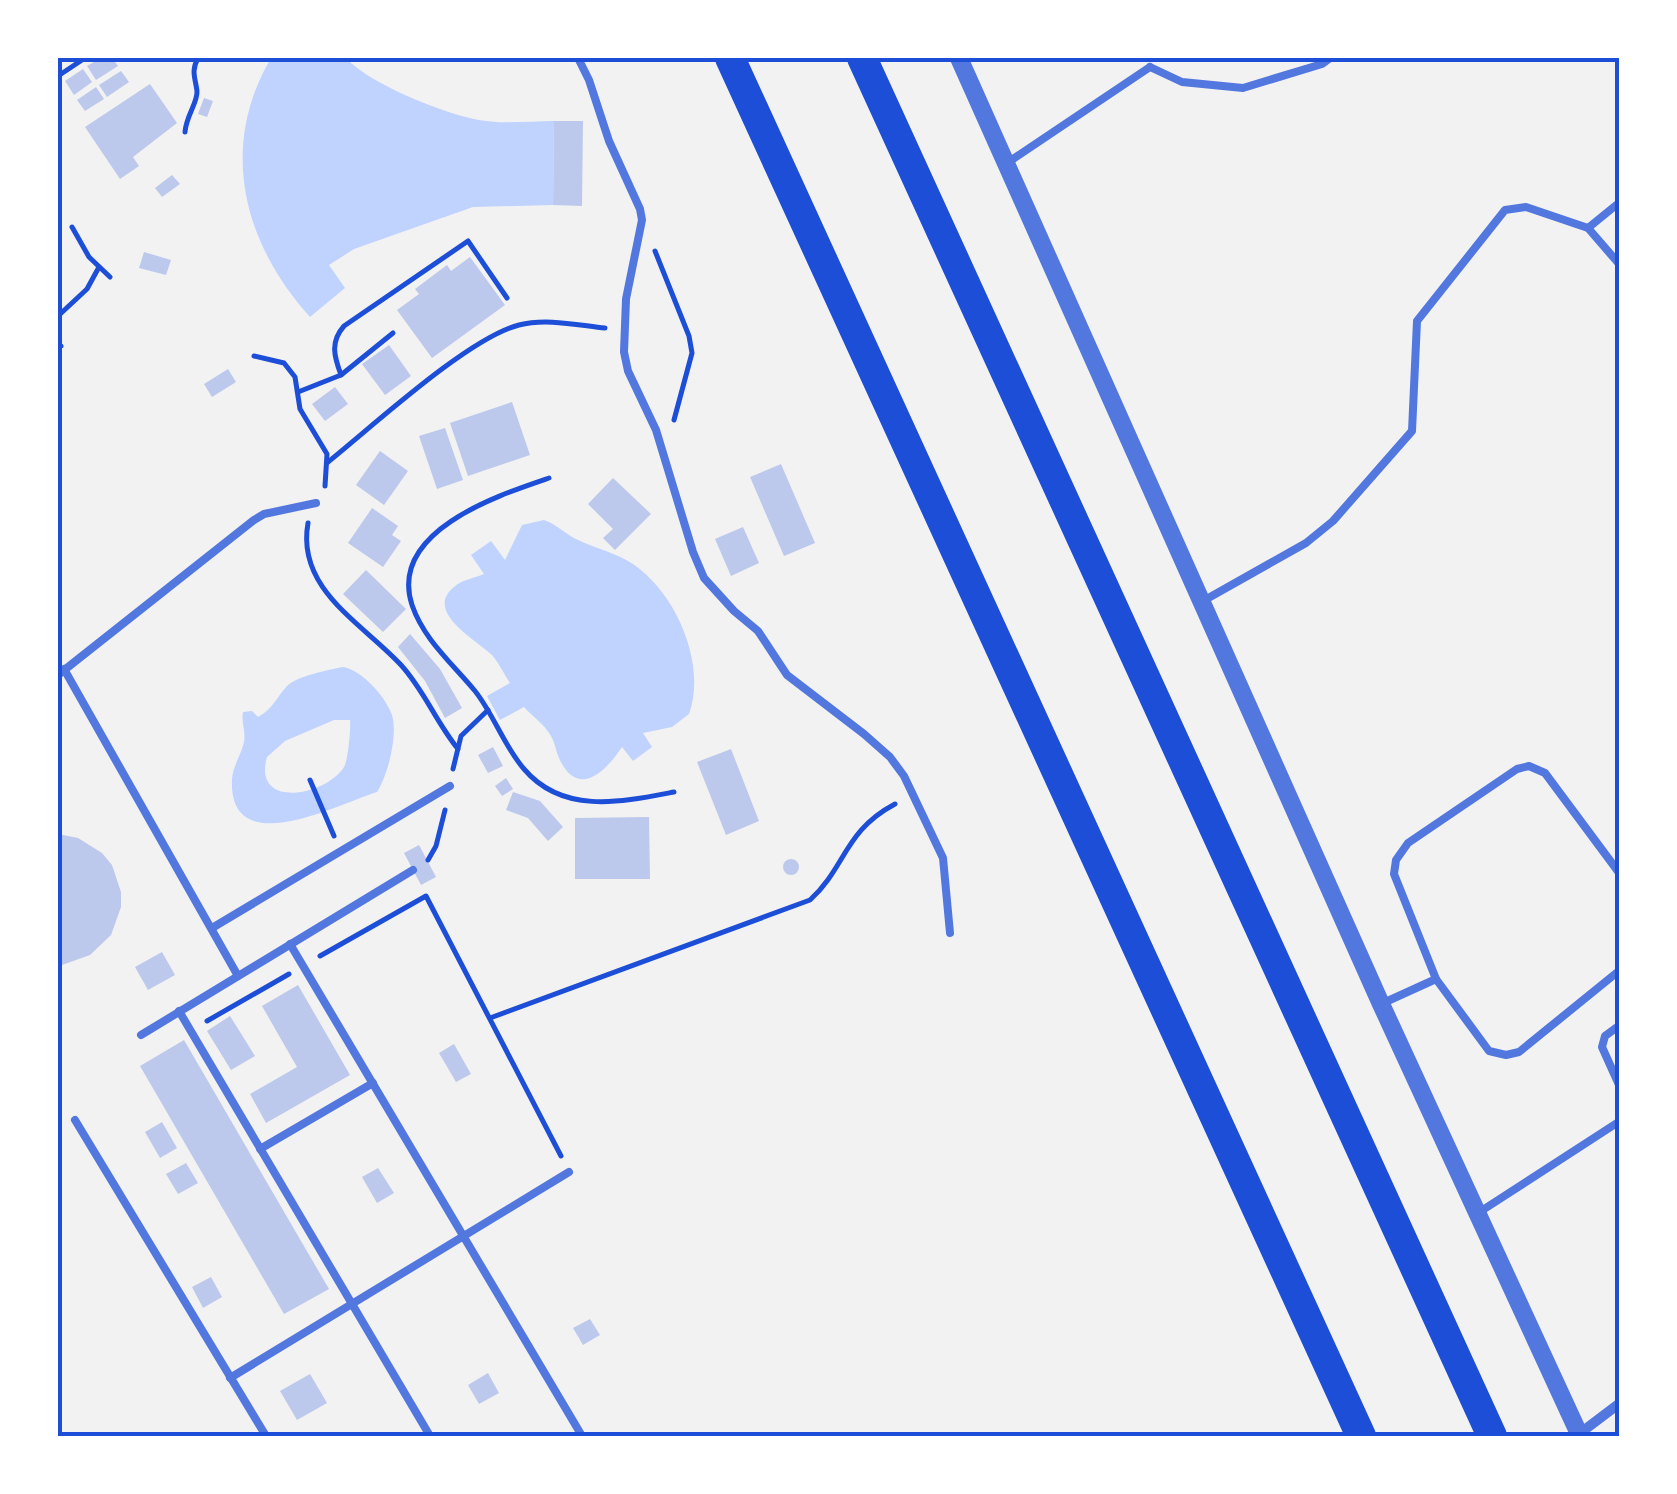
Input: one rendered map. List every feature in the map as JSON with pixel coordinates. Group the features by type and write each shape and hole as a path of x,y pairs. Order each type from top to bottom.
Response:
{"highway":[{"path":"730,58 1361,1436"},
{"path":"862,58 1492,1436"}],"street":[{"path":"960,58 1381,1004 1580,1435 1620,1403"}],"lane":[{"path":"578,58 642,220 626,300 624,352 628,371 663,452 704,578 758,631 787,675 890,757 904,776 943,858 950,934"},
{"path":"1007,163 1151,62 1182,82 1243,88 1322,64 1330,58"},
{"path":"1588,228 1620,202"},
{"path":"1203,601 1306,544 1333,522 1412,431 1417,321 1504,210 1526,207 1588,228 1620,264"},
{"path":"238,976 61,672 254,520 278,510 316,503"},
{"path":"1620,874 1545,774 1529,766 1517,768 1408,843 1396,860 1394,874 1436,980 1489,1051 1506,1056 1519,1052 1620,970"},
{"path":"212,928 450,786"},
{"path":"140,1035 412,870"},
{"path":"290,944 582,1436"},
{"path":"1381,1004 1436,980"},
{"path":"179,1011 430,1436"},
{"path":"1620,1025 1606,1036 1602,1047 1620,1087"},
{"path":"260,1149 373,1083"},
{"path":"75,1120 266,1436"},
{"path":"1478,1213 1620,1121"},
{"path":"230,1378 569,1172"}],"path":[{"path":"58,76 85,58"},
{"path":"185,132 186,116 197,91 192,78 198,58"},
{"path":"642,220 689,336 692,353 684,393 663,452"},
{"path":"72,227 89,257 110,277"},
{"path":"342,375 334,349 344,326 468,241 506,298"},
{"path":"58,316 87,289 99,268"},
{"path":"328,462 451,364 503,330 543,322 625,330"},
{"path":"298,392 342,375 393,333"},
{"path":"254,356 284,363 295,376 300,409 328,462 326,483 307,526 312,572 325,592 401,665 458,748"},
{"path":"549,478 500,495 444,526 424,546 414,564 412,603 432,642 478,694 522,768 540,784 566,798 587,802 620,802 674,792"},
{"path":"310,780 328,821"},
{"path":"490,1018 810,900 858,831 880,812 912,795"},
{"path":"190,1031 426,896 569,1172"}],"water":[{"path":"271,58 346,58 388,87 459,115 493,122 554,121 553,205 473,207 354,249 329,265 345,288 310,317 269,258 246,194 245,126"},
{"path":"544,520 576,539 627,560 648,577 674,611 691,652 694,694 689,714 672,727 643,733 652,747 633,761 622,747 600,772 583,779 567,771 548,732 524,707 500,720 487,696 510,683 492,655 456,625 445,606 454,587 484,574 471,555 491,541 505,560 522,525"},
{"path":"343,667 365,679 392,715 391,755 377,792 288,821 266,823 247,818 235,804 232,779 244,742 243,712 252,711 258,717 292,682","holes":["334,720 350,720 345,764 335,777 308,791 293,793 270,785 265,774 267,757 285,741"]}],"building":[{"path":"101,58 112,58 118,66 96,80 87,66"},
{"path":"83,69 92,82 74,95 65,81"},
{"path":"121,71 129,82 107,97 99,85"},
{"path":"150,84 177,123 133,157 139,166 120,179 85,127"},
{"path":"96,87 104,99 85,111 77,100"},
{"path":"204,98 213,101 207,117 198,114"},
{"path":"554,121 583,121 582,206 553,205"},
{"path":"172,175 180,184 162,197 155,188"},
{"path":"144,252 171,260 166,275 139,268"},
{"path":"470,257 505,305 432,358 397,310 419,294 415,289 447,265 451,271"},
{"path":"389,345 411,376 385,395 362,364"},
{"path":"228,369 236,382 212,397 204,384"},
{"path":"335,387 348,404 325,421 312,404"},
{"path":"512,402 530,455 468,476 450,423"},
{"path":"445,428 463,480 437,489 419,436"},
{"path":"380,451 408,471 384,505 356,485"},
{"path":"781,464 815,543 784,556 750,477"},
{"path":"613,478 651,514 615,550 603,538 613,529 588,504"},
{"path":"372,508 398,526 392,535 401,541 383,567 348,543"},
{"path":"743,527 759,563 731,576 715,539"},
{"path":"366,570 406,609 383,632 343,594"},
{"path":"410,634 440,669 462,708 445,718 425,681 398,647"},
{"path":"493,747 503,766 488,773 478,755"},
{"path":"731,749 759,821 726,835 697,762"},
{"path":"506,778 513,789 502,796 495,786"},
{"path":"513,792 540,801 563,827 548,841 528,818 506,810"},
{"path":"649,817 650,879 575,879 575,818"},
{"path":"58,834 78,838 102,853 112,865 121,892 121,907 111,935 90,955 62,965 58,965"},
{"path":"419,845 436,877 421,885 404,853"},
{"path":"791,859 799,867 791,875 783,867"},
{"path":"162,952 175,975 148,990 135,967"},
{"path":"298,985 350,1075 266,1123 250,1094 297,1067 262,1006"},
{"path":"230,1016 255,1056 231,1070 207,1031"},
{"path":"184,1040 329,1289 284,1314 140,1066"},
{"path":"454,1044 471,1074 456,1082 439,1053"},
{"path":"162,1122 177,1148 160,1158 145,1132"},
{"path":"186,1163 198,1183 178,1194 166,1174"},
{"path":"378,1168 394,1193 377,1203 362,1177"},
{"path":"211,1277 222,1297 203,1308 192,1287"},
{"path":"590,1319 600,1335 583,1345 573,1328"},
{"path":"488,1373 499,1393 479,1404 468,1385"},
{"path":"310,1374 327,1403 297,1420 280,1391"}]}
